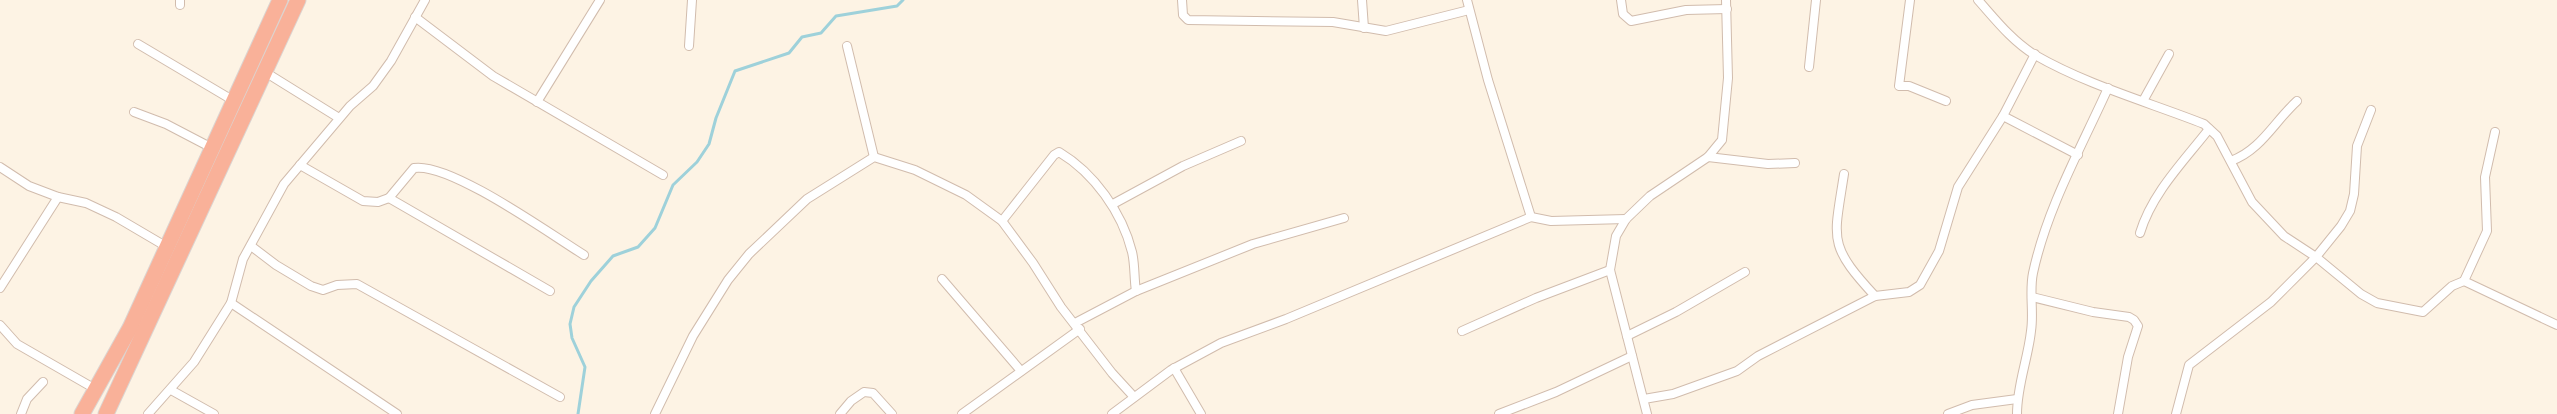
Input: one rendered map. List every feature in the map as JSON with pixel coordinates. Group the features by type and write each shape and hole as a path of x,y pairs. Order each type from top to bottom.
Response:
{"highway":[{"path":"82,414 97,390 130,328 280,0"},
{"path":"106,414 298,0"}],"street":[{"path":"148,414 171,390 194,362 231,303 243,259 284,184 339,118 373,86 387,68 424,0"},
{"path":"537,102 600,0"},
{"path":"689,46 692,0"},
{"path":"1182,0 1183,15 1188,20 1334,22 1386,31 1469,10"},
{"path":"1362,0 1364,28"},
{"path":"1467,0 1488,80 1531,217"},
{"path":"1621,0 1623,14 1631,20 1686,10 1727,9"},
{"path":"1647,414 1610,270 1616,236 1626,218 1650,196 1708,157 1722,140 1728,78 1726,0"},
{"path":"1809,67 1816,0"},
{"path":"1910,0 1899,86 1909,86 1946,101"},
{"path":"1978,0 2016,41 2035,54 2108,88 2204,124 2217,136 2252,202 2284,236 2316,257 2336,276 2372,300 2418,313 2429,310 2452,286 2464,281 2487,231 2485,177 2495,132"},
{"path":"415,17 493,76 663,175"},
{"path":"138,44 234,101"},
{"path":"847,46 874,157"},
{"path":"1644,399 1673,394 1737,371 1758,356 1875,296 1909,292 1920,285 1939,251 1958,187 2003,116 2035,54"},
{"path":"2143,101 2169,54"},
{"path":"265,72 339,118"},
{"path":"2017,414 2017,399 2032,330 2033,275 2041,245 2051,213 2108,88"},
{"path":"2230,161 2244,156 2256,148 2297,101"},
{"path":"2176,414 2189,365 2271,302 2316,257 2350,211 2354,194 2357,146 2371,110"},
{"path":"134,112 166,124 212,148"},
{"path":"2003,116 2078,155"},
{"path":"2140,233 2144,220 2159,192 2209,129"},
{"path":"1113,204 1183,166 1241,141"},
{"path":"1002,221 1054,155 1059,152 1086,174 1113,204 1132,252 1136,291"},
{"path":"655,414 693,336 728,280 749,254 807,199 874,157 915,170 966,195 1002,221 1112,373 1134,397"},
{"path":"1708,157 1768,164 1795,163"},
{"path":"300,165 363,201 378,202 389,198 414,168 423,166 436,170 487,194 584,255"},
{"path":"0,167 29,186 58,197 92,206 167,247"},
{"path":"1844,174 1836,232 1838,248 1851,270 1875,296"},
{"path":"0,288 58,197"},
{"path":"389,198 550,291"},
{"path":"1112,414 1174,368 1221,343 1286,319 1531,217 1551,221 1626,218"},
{"path":"962,414 1021,371 1077,326 1136,291 1253,244 1344,218"},
{"path":"251,246 276,265 311,286 323,290 337,285 357,284 560,397"},
{"path":"1462,331 1536,298 1610,270"},
{"path":"1627,336 1676,312 1745,272"},
{"path":"942,279 1021,371"},
{"path":"2464,281 2557,325"},
{"path":"2032,297 2074,308 2129,317 2134,320 2138,326 2128,357 2118,414"},
{"path":"231,303 397,414"},
{"path":"0,324 17,344 97,390"},
{"path":"1499,414 1556,392 1632,356"},
{"path":"1174,368 1201,414"},
{"path":"21,414 27,399 43,382"},
{"path":"171,390 214,414"},
{"path":"840,414 850,401 864,392 873,394 892,414"},
{"path":"1948,414 1972,405 2017,399"}],"waterway":[{"path":"578,414 585,367 572,338 570,324 574,307 591,281 613,256 638,247 655,228 673,185 697,162 709,144 716,118 735,71 789,53 802,37 821,33 836,16 897,6 903,0"}]}
